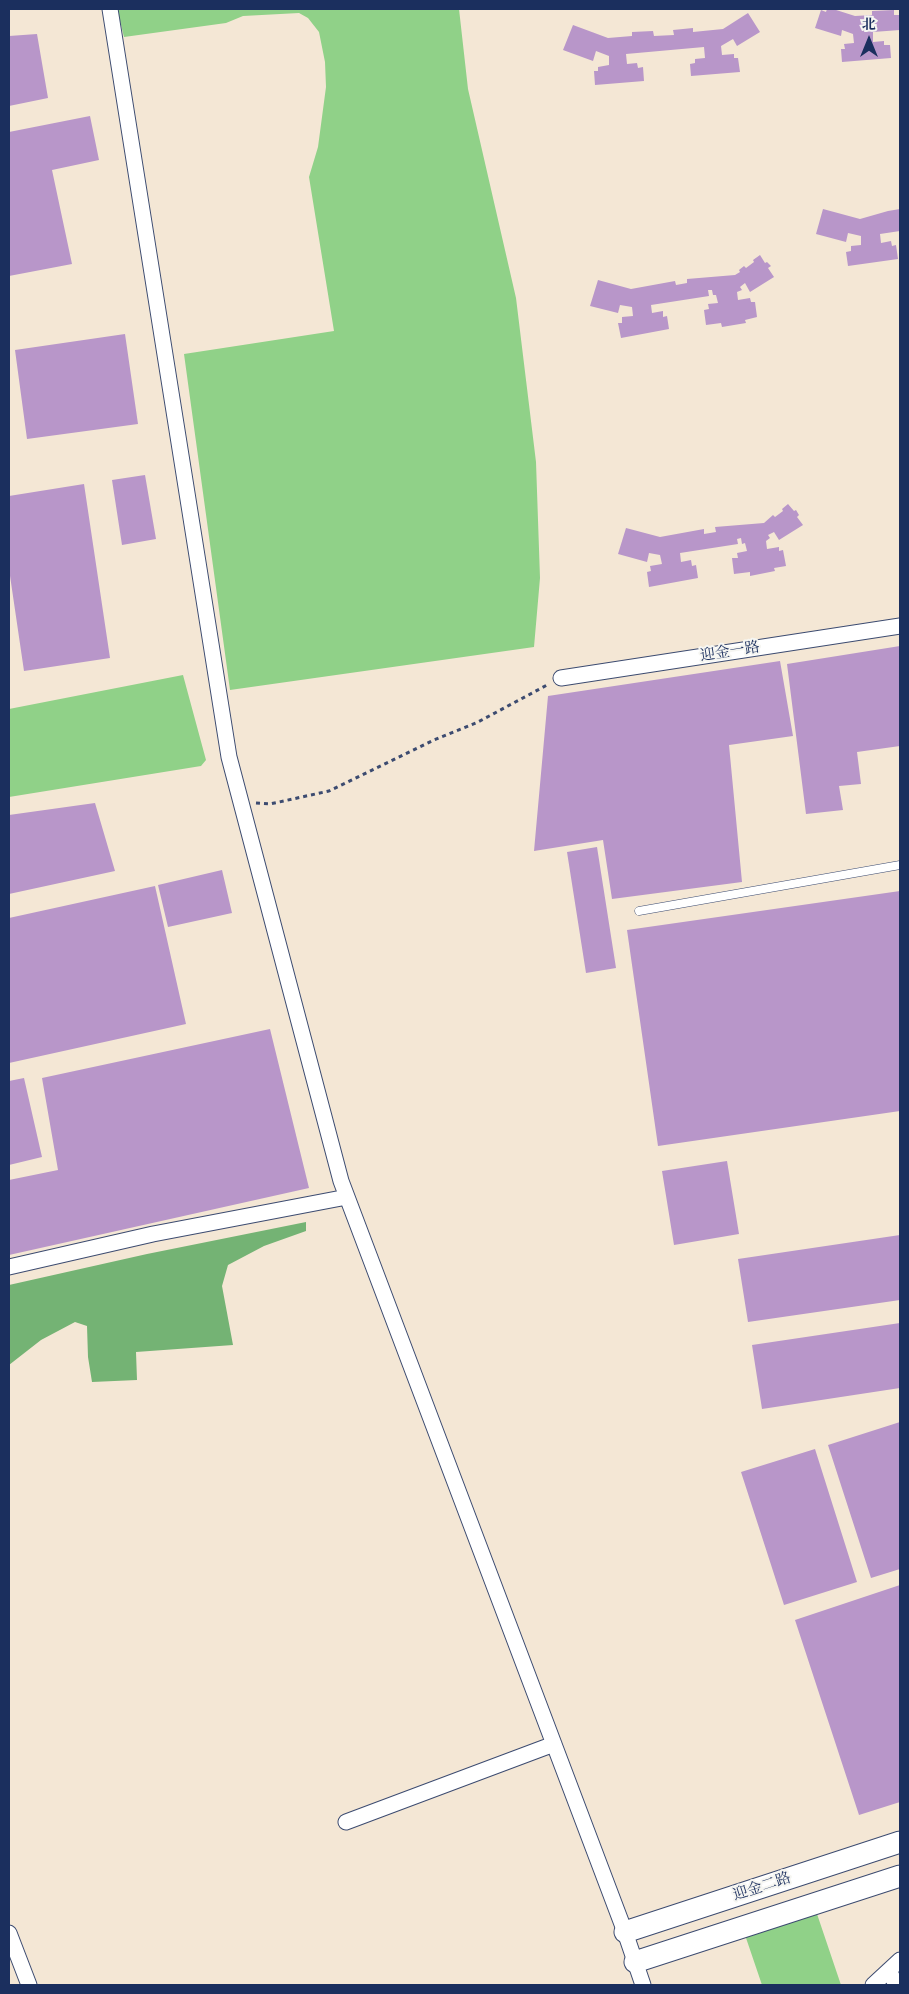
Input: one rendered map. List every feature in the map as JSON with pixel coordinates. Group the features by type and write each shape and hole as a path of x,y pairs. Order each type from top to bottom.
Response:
{"street":[{"path":"110,9 227,747 341,1181 625,1932 643,1985"},
{"name":"迎金一路","path":"560,678 900,626"},
{"path":"9,1267 153,1234 347,1197"},
{"path":"346,1822 554,1744"},
{"name":"迎金二路","path":"625,1932 900,1842"},
{"path":"635,1962 900,1876"},
{"path":"9,1933 29,1985"},
{"path":"874,1985 895,1965"},
{"path":"895,1965 896,1985"}],"lane":[{"path":"639,910 900,865"}],"path":[{"path":"241,802 270,804 329,791 434,740 478,722 560,678"}],"green space":[{"path":"117,9 459,9 468,89 516,298 536,462 540,578 534,647 230,690 184,354 334,331 309,177 318,147 326,87 325,62 319,32 308,18 299,13 243,16 226,23 124,37"},
{"path":"183,675 206,760 201,766 9,797 9,709"},
{"path":"306,1222 306,1231 264,1246 228,1265 222,1286 233,1345 136,1352 137,1380 92,1382 88,1357 87,1326 75,1322 41,1340 9,1365 9,1285 147,1254"},
{"path":"816,1911 841,1985 762,1985 745,1935"}],"building":[{"path":"827,9 855,16 872,15 872,11 894,10 894,15 900,15 900,30 873,32 873,42 884,41 884,45 890,45 891,58 842,62 841,49 845,49 844,44 854,43 853,34 842,30 841,36 815,28 821,10 826,12"},
{"path":"748,13 760,32 737,46 733,39 721,46 722,55 734,54 734,58 738,58 740,72 691,76 690,64 695,63 695,59 705,58 704,47 626,54 627,64 637,63 638,68 643,67 644,81 595,85 594,71 598,71 598,67 609,65 609,56 596,51 593,61 563,50 573,25 608,38 632,36 632,32 653,31 654,36 674,35 673,30 693,28 693,32 723,29"},
{"path":"37,34 48,98 9,106 9,36"},
{"path":"90,116 99,160 52,170 72,264 9,276 9,132"},
{"path":"823,209 860,219 900,209 900,231 880,234 881,243 891,241 892,246 896,245 898,259 848,266 846,252 851,251 851,246 861,245 861,236 848,233 846,242 816,234"},
{"path":"760,255 765,263 767,262 771,266 768,268 774,277 750,292 745,283 740,287 742,290 737,292 738,300 750,298 751,302 755,302 757,317 745,320 746,323 722,327 721,323 706,325 704,310 709,309 708,304 718,303 716,295 713,295 712,290 708,290 709,296 651,305 652,313 663,311 663,317 667,316 669,329 621,338 618,323 622,323 622,317 633,316 632,307 620,305 618,313 590,306 598,280 631,289 675,281 676,285 687,283 687,279 735,275 744,266 746,268 754,262 753,260"},
{"path":"125,334 138,424 27,439 15,350"},
{"path":"145,475 156,539 122,545 112,480"},
{"path":"84,484 110,658 24,671 9,569 9,496"},
{"path":"788,504 794,511 796,510 799,515 797,517 803,525 779,540 774,532 768,535 770,538 766,541 767,549 779,547 779,551 783,550 786,566 774,568 775,571 750,576 750,572 734,574 732,558 738,558 737,553 747,551 745,543 742,544 741,538 737,539 738,544 680,553 681,562 691,560 692,566 696,565 698,578 649,587 647,572 651,571 650,566 662,564 660,555 649,553 647,562 618,554 626,528 660,537 704,529 704,534 716,532 715,527 764,523 773,515 775,517 783,511 782,509"},
{"path":"900,646 900,746 857,752 861,784 839,786 843,810 806,814 787,664"},
{"path":"780,661 793,736 729,745 742,882 612,899 603,840 534,851 548,696"},
{"path":"95,803 115,871 9,894 9,815"},
{"path":"597,847 616,968 586,973 567,852"},
{"path":"222,870 232,913 168,927 158,885"},
{"path":"155,886 186,1024 9,1063 9,918"},
{"path":"900,891 900,1111 658,1146 627,930"},
{"path":"270,1029 309,1188 9,1255 9,1180 58,1170 42,1078"},
{"path":"24,1078 42,1157 9,1165 9,1081"},
{"path":"727,1161 739,1234 674,1245 662,1171"},
{"path":"900,1235 900,1300 748,1322 738,1259"},
{"path":"900,1323 900,1388 762,1409 752,1345"},
{"path":"900,1422 900,1569 871,1578 828,1445"},
{"path":"815,1449 857,1582 784,1605 741,1472"},
{"path":"900,1585 900,1802 859,1815 795,1620"}]}
